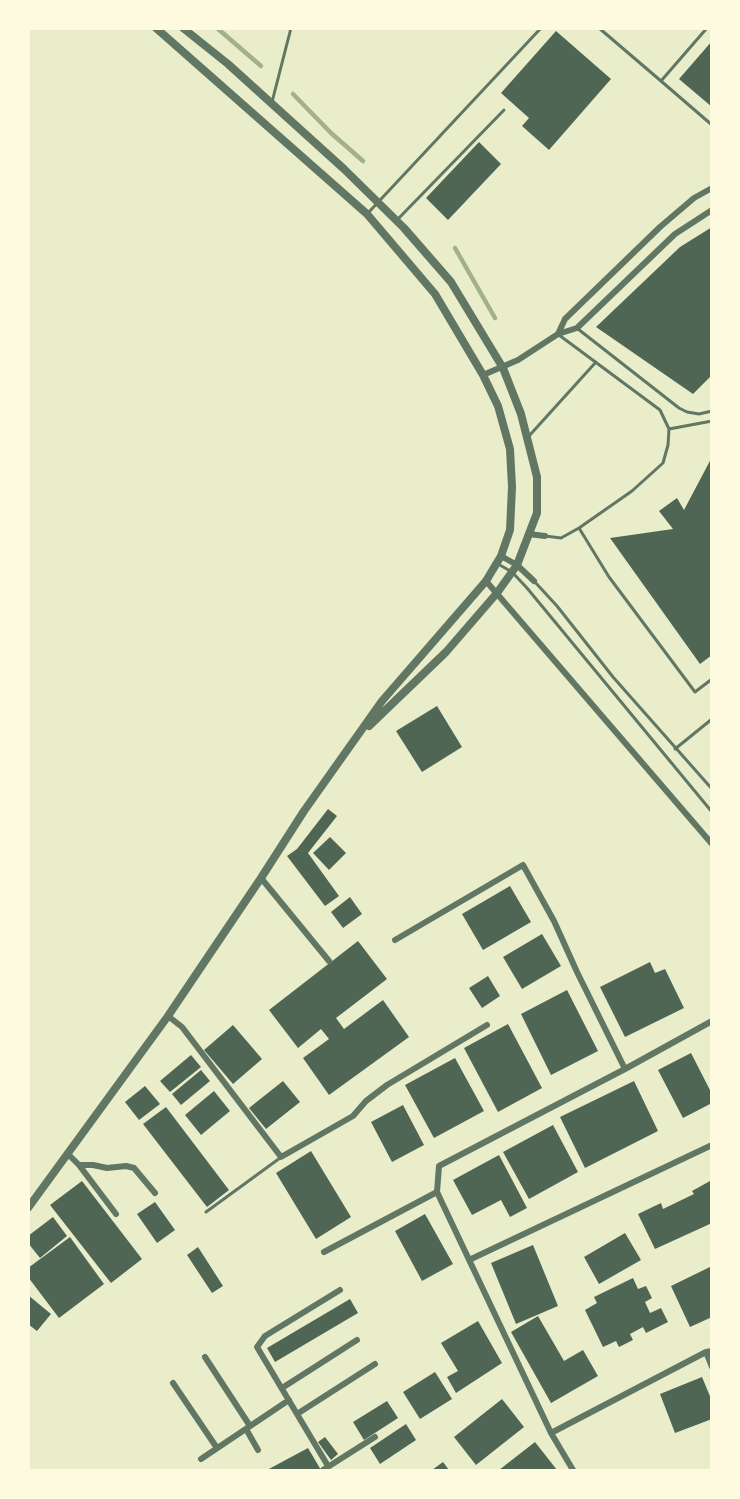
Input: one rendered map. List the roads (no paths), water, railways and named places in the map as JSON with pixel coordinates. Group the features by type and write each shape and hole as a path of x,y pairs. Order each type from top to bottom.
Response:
{"street":[{"path":"28,1208 168,1016 304,811 382,701 486,580 499,560 510,530 512,487 510,449 498,406 483,375 435,294 366,214 156,28"},
{"path":"183,28 228,64 378,202 451,282 503,368 520,414 537,477 537,513 515,568 497,593 446,652 360,734"},
{"path":"558,334 564,319 660,227 694,198 711,188"},
{"path":"483,375 518,360 558,334 577,328 675,234 711,210"},
{"path":"529,534 545,536"},
{"path":"499,560 534,581"},
{"path":"486,580 711,844"},
{"path":"394,940 523,865 554,921 625,1069"},
{"path":"261,878 329,961"},
{"path":"168,1016 182,1027 281,1157 353,1116 366,1101 387,1085 487,1025"},
{"path":"573,1470 551,1433 437,1192 439,1166 625,1069 711,1021"},
{"path":"469,1260 711,1145"},
{"path":"68,1154 116,1214"},
{"path":"79,1165 134,1168 155,1193"},
{"path":"324,1252 437,1192"},
{"path":"340,1290 261,1340 257,1347 297,1413 326,1468 375,1437"},
{"path":"282,1388 357,1340"},
{"path":"551,1433 709,1351 711,1367"},
{"path":"205,1357 248,1428 258,1450"},
{"path":"297,1413 375,1364"},
{"path":"173,1383 217,1448"},
{"path":"201,1459 289,1400"}],"lane":[{"path":"272,104 291,28"},
{"path":"366,214 541,28"},
{"path":"600,28 711,125"},
{"path":"661,81 707,28"},
{"path":"396,221 504,110"},
{"path":"577,328 680,408 699,414 711,411"},
{"path":"545,536 561,538 632,490 663,463 668,445 669,429 660,410 558,334"},
{"path":"527,438 596,362"},
{"path":"669,429 711,421"},
{"path":"579,528 609,577 695,692 711,679"},
{"path":"515,568 711,812"},
{"path":"534,581 711,789"},
{"path":"675,749 710,721 711,727"},
{"path":"206,1212 281,1157"}],"waterway":[{"path":"217,28 261,66"},
{"path":"293,94 331,133 363,161"},
{"path":"455,248 495,318"}]}
